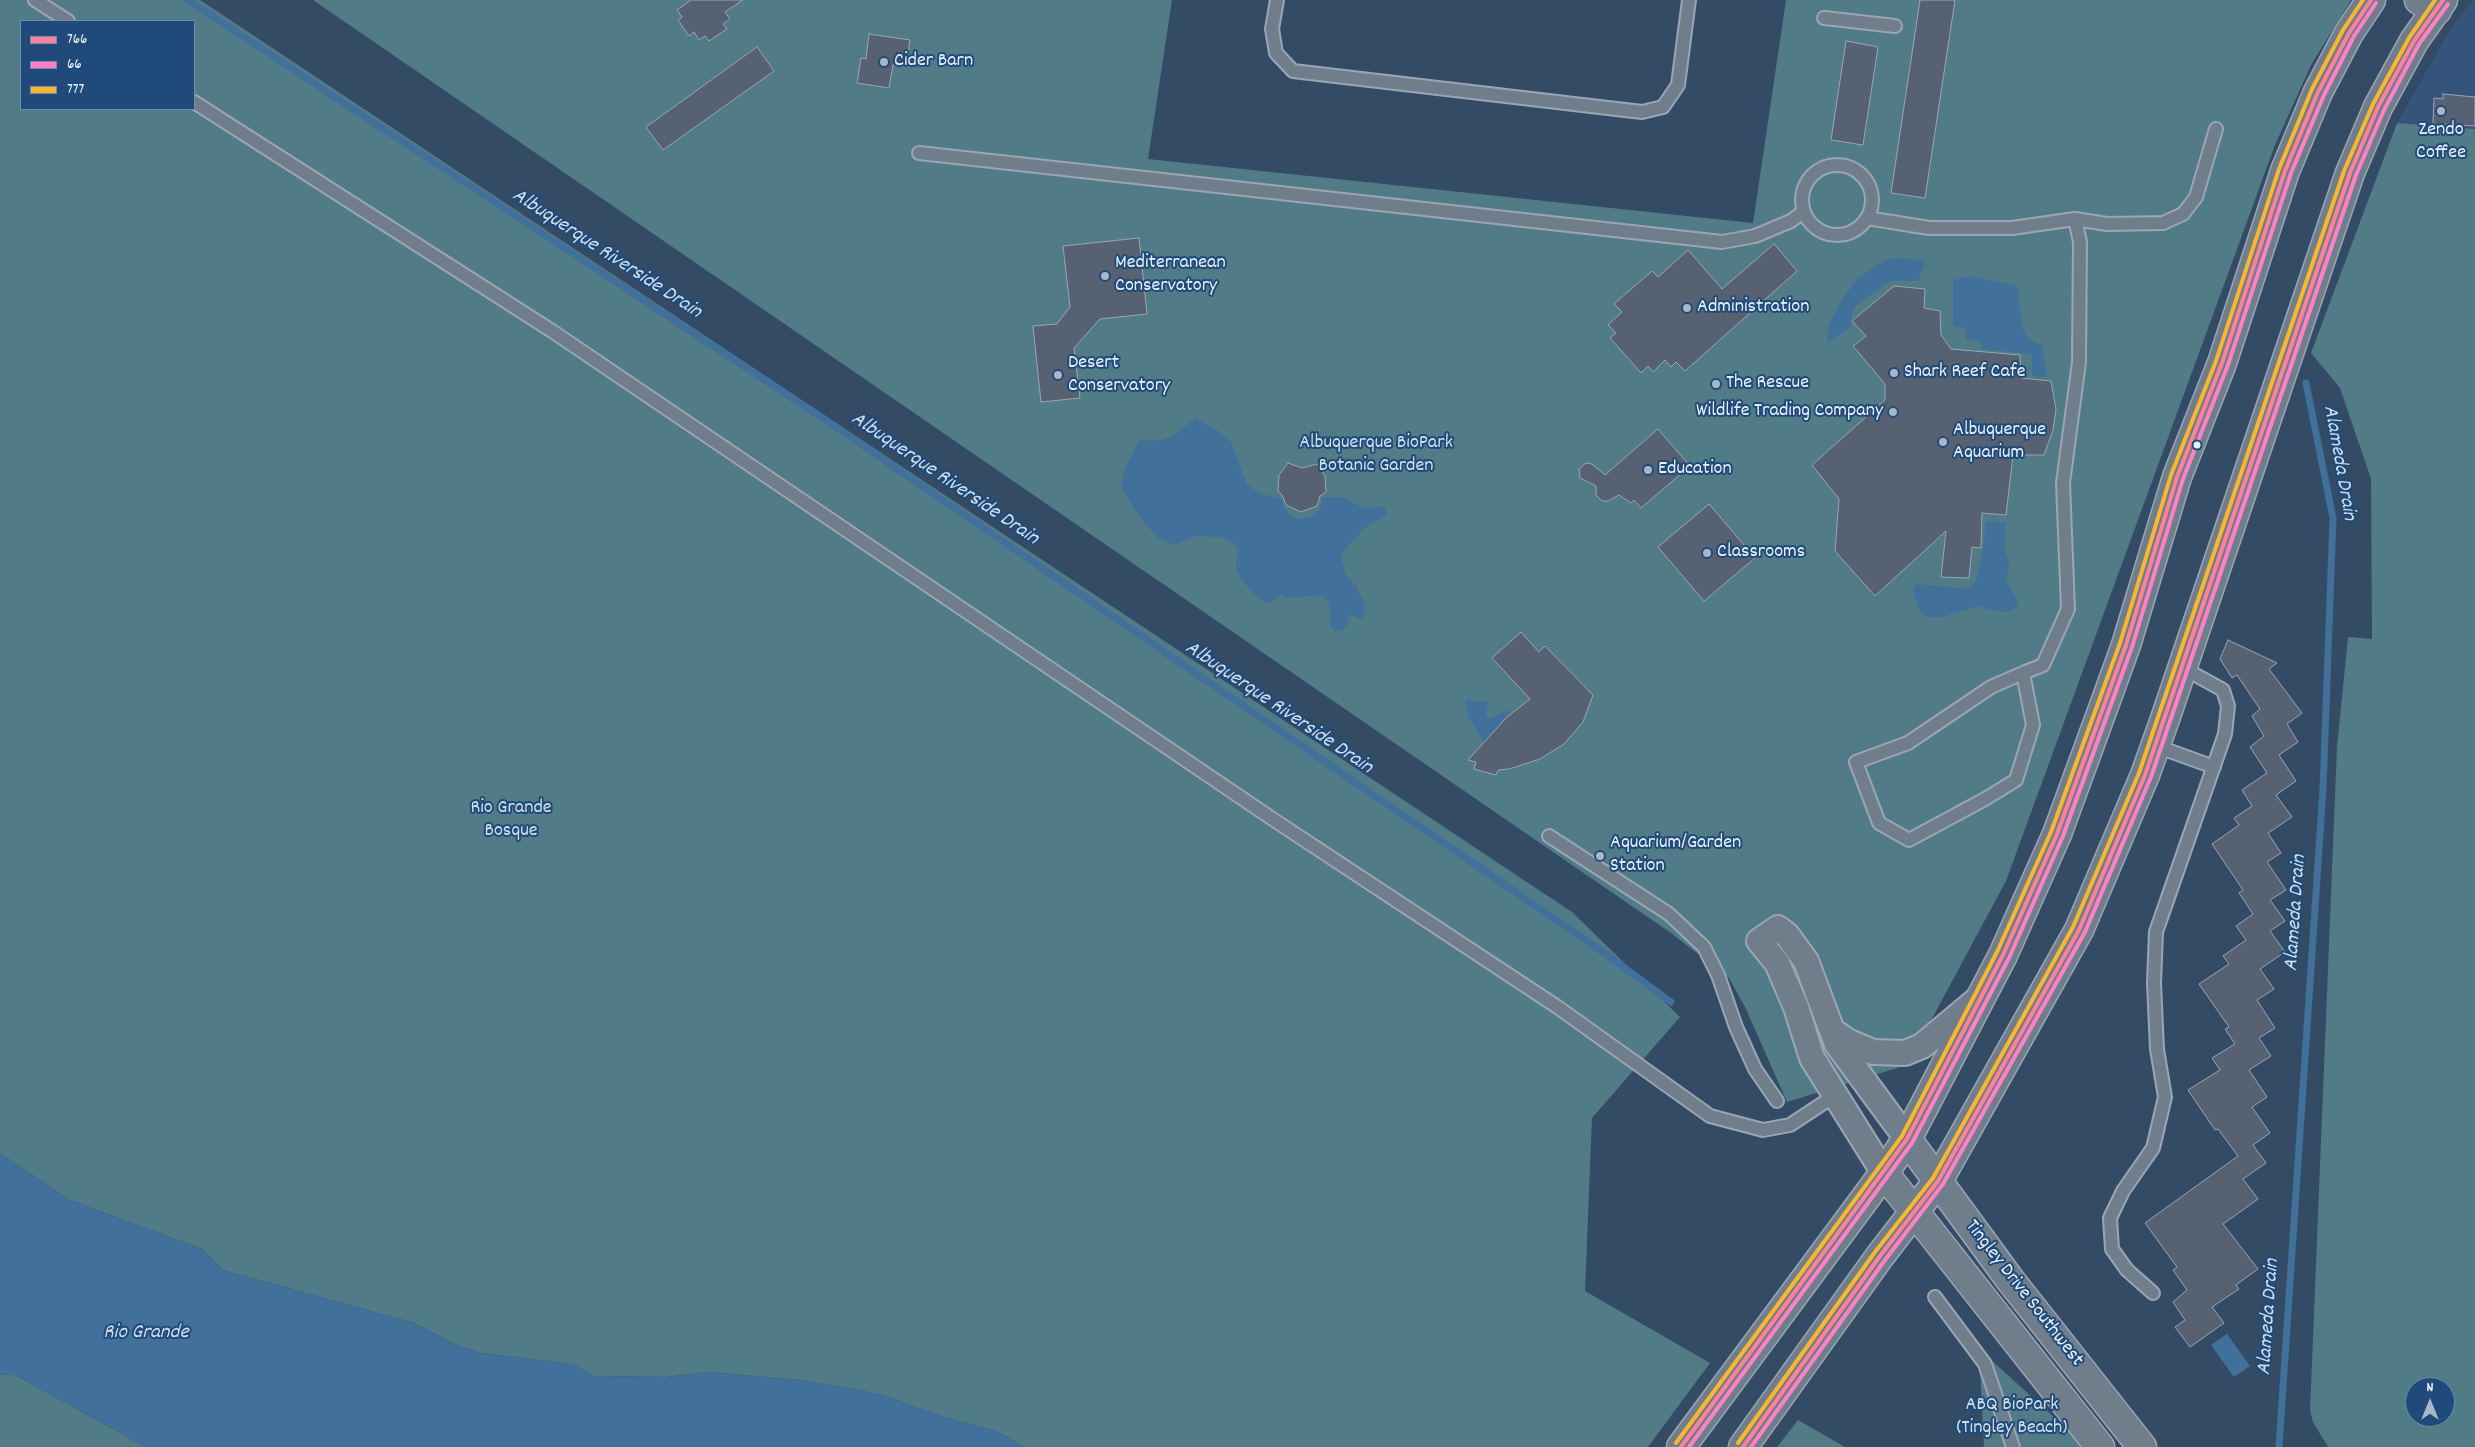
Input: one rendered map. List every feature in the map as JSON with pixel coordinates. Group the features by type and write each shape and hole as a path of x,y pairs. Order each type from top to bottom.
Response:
{"main road":[{"path":"1680,1447 1884,1173 1906,1139 2028,902 2087,754 2126,645 2177,477 2222,363 2285,171 2318,92 2349,33 2372,0"},
{"path":"1743,1447 1914,1211 1938,1181 2079,930 2156,746 2350,173 2378,107 2433,3"},
{"name":"Tingley Drive Southwest","path":"1906,1139 2011,1281 2142,1447"},
{"name":"Tingley Drive Southwest","path":"1884,1173 2100,1447"}],"street":[{"path":"1884,1173 1834,1096 1812,1058 1796,1007 1777,963 1759,941 1778,928 1786,935 1806,961 1837,1044 1906,1139"},
{"path":"1832,1031 1847,1041 1873,1052 1905,1052 1922,1046 1981,996"}],"lane":[{"path":"35,0 66,20"},
{"path":"1276,0 1272,29 1276,53 1293,71 1642,112 1663,107 1678,85 1689,0"},
{"path":"1824,18 1895,26"},
{"path":"195,103 552,331 1274,820 1556,1006 1710,1116 1763,1130 1790,1125 1834,1096"},
{"path":"1868,218 1929,228 2012,228 2075,219 2107,224 2162,223 2183,214 2196,197 2216,129"},
{"path":"919,153 1722,242 1755,236 1791,221 1803,212"},
{"path":"1839,165 1851,168 1860,174 1868,184 1872,199 1868,218 1859,227 1846,234 1833,235 1814,228 1803,212 1802,192 1807,181 1815,172 1839,165"},
{"path":"2023,674 2033,725 2016,780 1909,840 1879,824 1856,762 1908,743 1991,687 2043,665 2068,609 2063,483 2080,362 2080,242 2075,219"},
{"path":"2154,1293 2127,1270 2112,1249 2110,1218 2123,1191 2153,1148 2165,1097 2157,1049 2154,992 2156,932 2225,734 2228,706 2223,690 2183,668"},
{"path":"2156,746 2214,767"},
{"path":"1549,836 1669,914 1704,947 1755,1069 1777,1101"},
{"path":"1935,1297 1985,1364 1992,1380 2013,1447"}],"shaded area":[{"path":"2473,0 2475,0 2475,129 2397,123 2451,28"}],"green space":[{"name":"Rio Grande Bosque","path":"0,0 200,0 1572,912 1680,1017 1592,1118 1585,1291 1710,1363 1648,1447 1024,1447 998,1432 941,1416 879,1394 800,1380 707,1372 666,1377 594,1376 573,1364 481,1353 459,1346 414,1323 223,1270 202,1249 70,1200 0,1153"},
{"name":"Albuquerque BioPark Botanic Garden","path":"313,0 1172,0 1148,159 1753,223 1786,0 2351,0 2311,65 2275,145 2006,881 1907,1065 1787,1102 1746,1009 1729,978 1671,933"},
{"path":"2397,123 2475,129 2475,1447 2328,1447 2313,1422 2310,1411 2337,747 2348,637 2372,639 2371,479 2340,388 2311,353"},
{"name":"ABQ BioPark (Tingley Beach)","path":"1979,1349 2087,1447 1984,1447"},
{"path":"13,1374 146,1447 0,1447 0,1375"},
{"path":"1798,1420 1845,1447 1777,1447"}],"water":[{"path":"1903,258 1926,261 1918,281 1890,281 1856,305 1852,312 1851,327 1827,343 1828,326 1839,304 1858,278 1886,260"},
{"path":"1970,276 2017,286 2022,328 2028,339 2042,345 2047,377 2032,376 2032,354 1981,349 1981,341 1966,340 1966,328 1953,326 1953,280"},
{"path":"1196,418 1220,432 1231,442 1249,486 1259,493 1282,499 1285,510 1295,518 1301,519 1313,516 1321,507 1322,498 1328,497 1343,497 1363,508 1384,507 1387,515 1368,525 1344,550 1341,559 1346,575 1357,587 1363,601 1365,607 1363,618 1360,619 1349,614 1347,627 1340,631 1335,631 1330,626 1330,603 1322,595 1285,598 1283,595 1279,595 1272,602 1266,603 1255,595 1241,579 1236,568 1237,548 1233,543 1220,537 1196,536 1175,544 1168,543 1157,537 1139,516 1121,486 1125,469 1136,447 1140,441 1160,440 1172,436"},
{"path":"1986,521 2006,523 2004,547 2010,566 2006,580 2019,604 2012,611 2000,612 1977,606 1942,617 1928,617 1920,611 1913,590 1916,584 1967,589 1975,583 1983,550"},
{"path":"1469,698 1473,701 1486,701 1488,704 1486,713 1489,719 1505,711 1513,712 1484,742 1469,718 1465,702"},
{"name":"Rio Grande","path":"0,1153 70,1200 202,1249 223,1270 414,1323 459,1346 481,1353 573,1364 594,1376 666,1377 707,1372 800,1380 841,1387 879,1394 941,1416 998,1432 1024,1447 146,1447 13,1374 0,1375"},
{"path":"2227,1334 2250,1366 2234,1377 2211,1345"}],"building":[{"path":"691,0 743,0 725,12 730,19 723,24 727,29 709,41 705,36 699,40 694,32 689,36 678,20 682,17 677,10"},
{"path":"1920,0 1955,0 1925,198 1891,193"},
{"name":"Cider Barn","path":"869,34 910,40 906,66 893,65 889,88 857,83 861,58 866,59"},
{"path":"1846,41 1878,47 1863,145 1831,140"},
{"path":"757,47 774,71 663,150 646,127"},
{"path":"2443,94 2475,97 2475,126 2433,124 2434,98 2443,99"},
{"name":"Mediterranean Conservatory","path":"1139,238 1147,314 1100,319 1074,348 1080,398 1041,402 1033,326 1057,324 1070,307 1063,246"},
{"name":"Administration","path":"1774,244 1797,271 1685,371 1676,362 1671,367 1665,360 1653,372 1648,366 1641,373 1610,338 1616,333 1608,325 1622,312 1614,304 1652,271 1658,277 1688,250 1722,289"},
{"name":"Albuquerque Aquarium","path":"1894,286 1925,289 1924,308 1940,311 1941,335 1951,349 2020,355 2021,378 2051,381 2056,409 2053,430 2044,455 2013,455 2006,515 1982,513 1981,548 1972,547 1969,578 1941,577 1946,531 1875,596 1835,551 1839,499 1812,465 1885,400 1885,384 1853,346 1866,336 1852,321"},
{"name":"Education","path":"1658,429 1690,466 1641,508 1634,500 1631,503 1619,495 1608,501 1602,501 1596,495 1596,486 1580,478 1579,469 1586,463 1592,464 1605,475"},
{"path":"1288,463 1302,468 1317,464 1325,476 1326,492 1320,496 1317,506 1301,512 1286,505 1278,491 1279,475"},
{"name":"Classrooms","path":"1709,504 1755,558 1704,601 1658,547"},
{"path":"1521,632 1539,652 1545,646 1593,695 1583,722 1564,744 1540,759 1509,769 1498,770 1496,775 1474,769 1476,762 1468,760 1507,717 1530,699 1492,658"},
{"path":"2228,640 2277,663 2269,669 2302,713 2287,724 2298,742 2279,755 2296,781 2276,795 2292,817 2268,833 2281,853 2267,862 2286,890 2270,900 2285,921 2270,931 2285,952 2260,969 2274,989 2257,1000 2275,1028 2259,1038 2271,1056 2249,1070 2267,1097 2252,1107 2270,1133 2253,1145 2266,1163 2243,1179 2258,1199 2223,1224 2258,1269 2236,1285 2239,1289 2212,1307 2224,1323 2190,1347 2175,1327 2185,1320 2173,1302 2187,1290 2173,1270 2177,1267 2145,1223 2238,1156 2218,1129 2215,1130 2188,1090 2220,1070 2212,1058 2235,1044 2225,1029 2229,1027 2199,984 2229,964 2223,956 2246,940 2236,926 2253,914 2239,893 2243,890 2212,844 2239,825 2234,818 2252,806 2242,790 2267,773 2250,747 2264,736 2252,716 2260,709 2237,675 2232,678 2220,659"}],"waterway":[{"name":"Albuquerque Riverside Drain","path":"188,0 836,427 1603,952 1671,1002"},
{"name":"Alameda Drain","path":"2279,1447 2323,789 2333,518 2306,383"}],"transit line":[{"name":"777","path":"1676,1443 1902,1136 1997,952 2051,832 2120,643 2171,475 2216,361 2279,169 2312,89 2343,30 2363,0"},
{"name":"766","path":"1681,1447 1907,1139 2003,955 2057,834 2126,645 2177,477 2222,363 2285,171 2318,92 2349,33 2371,0"},
{"name":"777","path":"1738,1443 1875,1252 1933,1178 2073,927 2139,773 2344,171 2373,104 2409,38 2435,0"},
{"name":"766","path":"1743,1447 1880,1256 1938,1181 2079,930 2145,775 2350,173 2378,107 2414,41 2443,0"},
{"name":"66","path":"1689,1447 1912,1143 2009,958 2063,836 2132,647 2183,479 2228,365 2291,173 2324,95 2354,36 2376,3"},
{"name":"66","path":"1751,1447 1885,1260 1943,1184 2085,932 2151,777 2356,175 2384,110 2419,44 2448,4"}],"place":[{"name":"Cider Barn","path":"884,62"},
{"name":"Zendo Coffee","path":"2441,111"},
{"name":"Mediterranean Conservatory","path":"1105,276"},
{"name":"Administration","path":"1687,308"},
{"name":"Shark Reef Cafe","path":"1894,373"},
{"name":"Desert Conservatory","path":"1058,375"},
{"name":"The Rescue","path":"1716,384"},
{"name":"Wildlife Trading Company","path":"1893,412"},
{"name":"Albuquerque Aquarium","path":"1943,442"},
{"name":"Education","path":"1648,470"},
{"name":"Classrooms","path":"1707,553"},
{"name":"Aquarium/Garden Station","path":"1600,856"}]}
